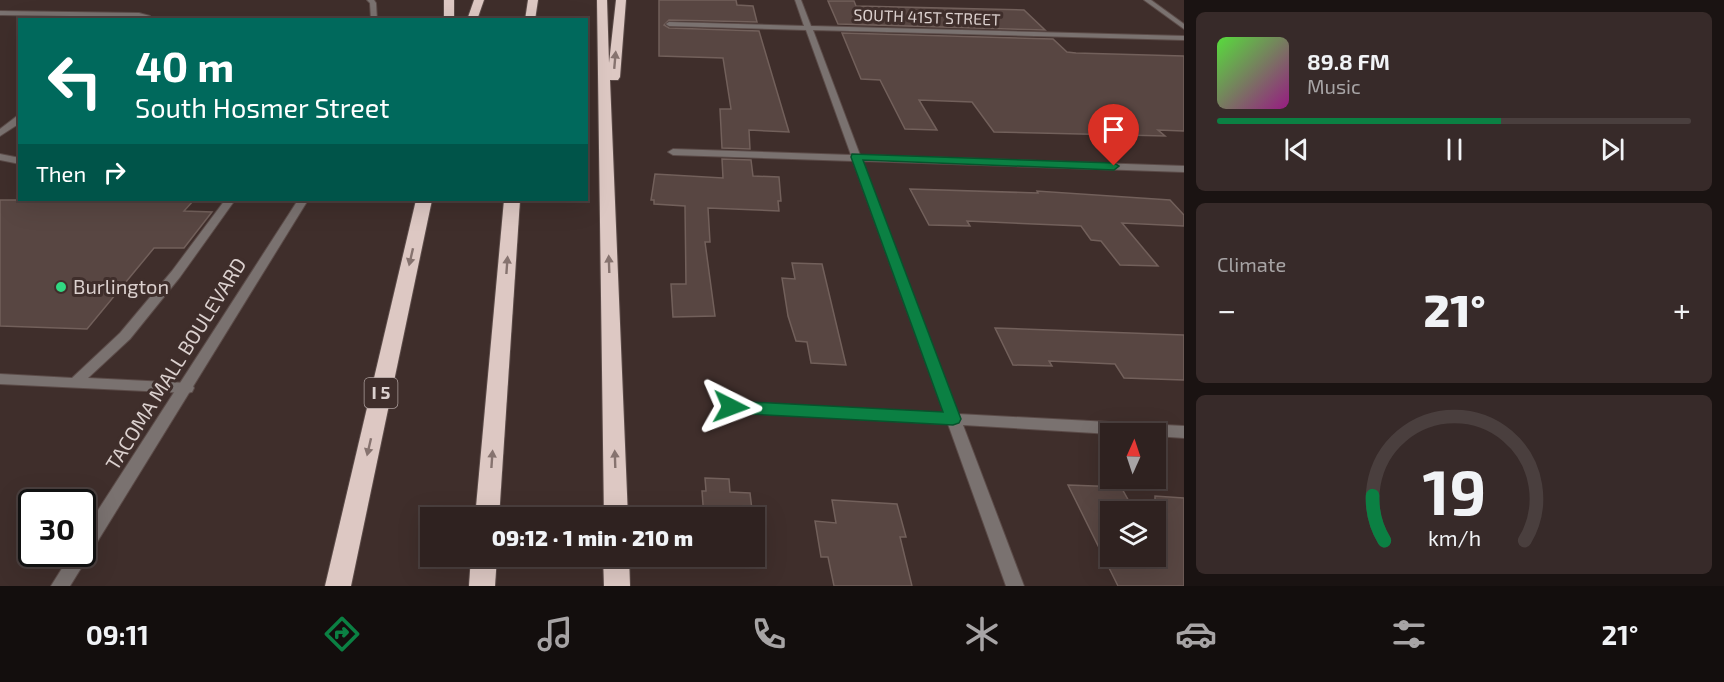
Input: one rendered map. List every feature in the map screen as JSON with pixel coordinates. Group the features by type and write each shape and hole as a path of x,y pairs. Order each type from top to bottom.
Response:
{"highway":[{"path":"449,0 449,18"},
{"path":"473,18 479,0"},
{"path":"530,18 533,0"},
{"path":"602,0 616,507"},
{"path":"606,160 621,0"},
{"name":"I 5","path":"338,586 424,201"},
{"path":"488,507 512,201"},
{"path":"482,586 483,567"},
{"path":"616,567 617,586"}],"street":[{"path":"370,0 373,3 374,18"},
{"path":"798,0 1015,586"},
{"path":"1147,0 1184,27"},
{"path":"0,13 139,15 149,18"},
{"name":"SOUTH 41ST STREET","path":"669,24 1184,38"},
{"path":"0,133 18,120"},
{"path":"673,152 1184,169"},
{"path":"0,158 18,161"},
{"path":"75,383 125,336 176,274 229,201"},
{"name":"TACOMA MALL BOULEVARD","path":"96,529 187,388 302,201"},
{"path":"0,380 187,388"},
{"path":"731,407 1184,432"},
{"name":"TACOMA MALL BOULEVARD","path":"60,586 72,567"}],"building":[{"path":"659,0 736,0 737,5 753,6 757,22 669,20 664,25 669,28 759,31 789,132 749,130 750,149 722,148 720,109 731,109 723,58 659,56"},
{"path":"828,1 854,1 856,6 1024,10 1045,30 838,24"},
{"path":"842,33 1053,39 1067,52 1184,56 1184,131 1158,130 1165,136 994,132 972,102 919,100 937,130 905,129 880,80 861,79"},
{"path":"722,159 751,160 753,176 779,177 781,201 778,201 779,211 708,208 710,242 705,242 715,316 673,317 671,284 686,284 685,206 654,204 654,200 651,200 655,174 723,178"},
{"path":"910,189 1038,193 1037,191 1170,200 1184,215 1184,226 1122,223 1158,266 1120,265 1101,241 1091,240 1081,226 967,221 970,226 929,225"},
{"name":"Burlington","path":"0,200 193,201 184,211 212,212 184,248 154,248 87,329 0,326"},
{"path":"792,263 822,264 846,365 811,363 807,342 796,341 788,316 782,278 795,279"},
{"path":"995,328 1184,335 1184,380 1124,378 1115,364 1049,361 1052,366 1013,365"},
{"path":"705,478 729,479 730,492 750,493 752,507 703,507 702,491 706,491"},
{"path":"1068,485 1122,489 1129,501 1100,501 1100,550"},
{"path":"1155,496 1184,498 1184,586 1118,586 1109,567 1166,567 1166,501 1155,501"},
{"path":"832,500 897,504 906,537 900,537 912,586 834,586 828,557 821,557 815,521 836,523"}],"place":[{"name":"Burlington","path":"61,287"}],"route":[{"path":"731,407 953,419 856,157 1114,166"}]}
